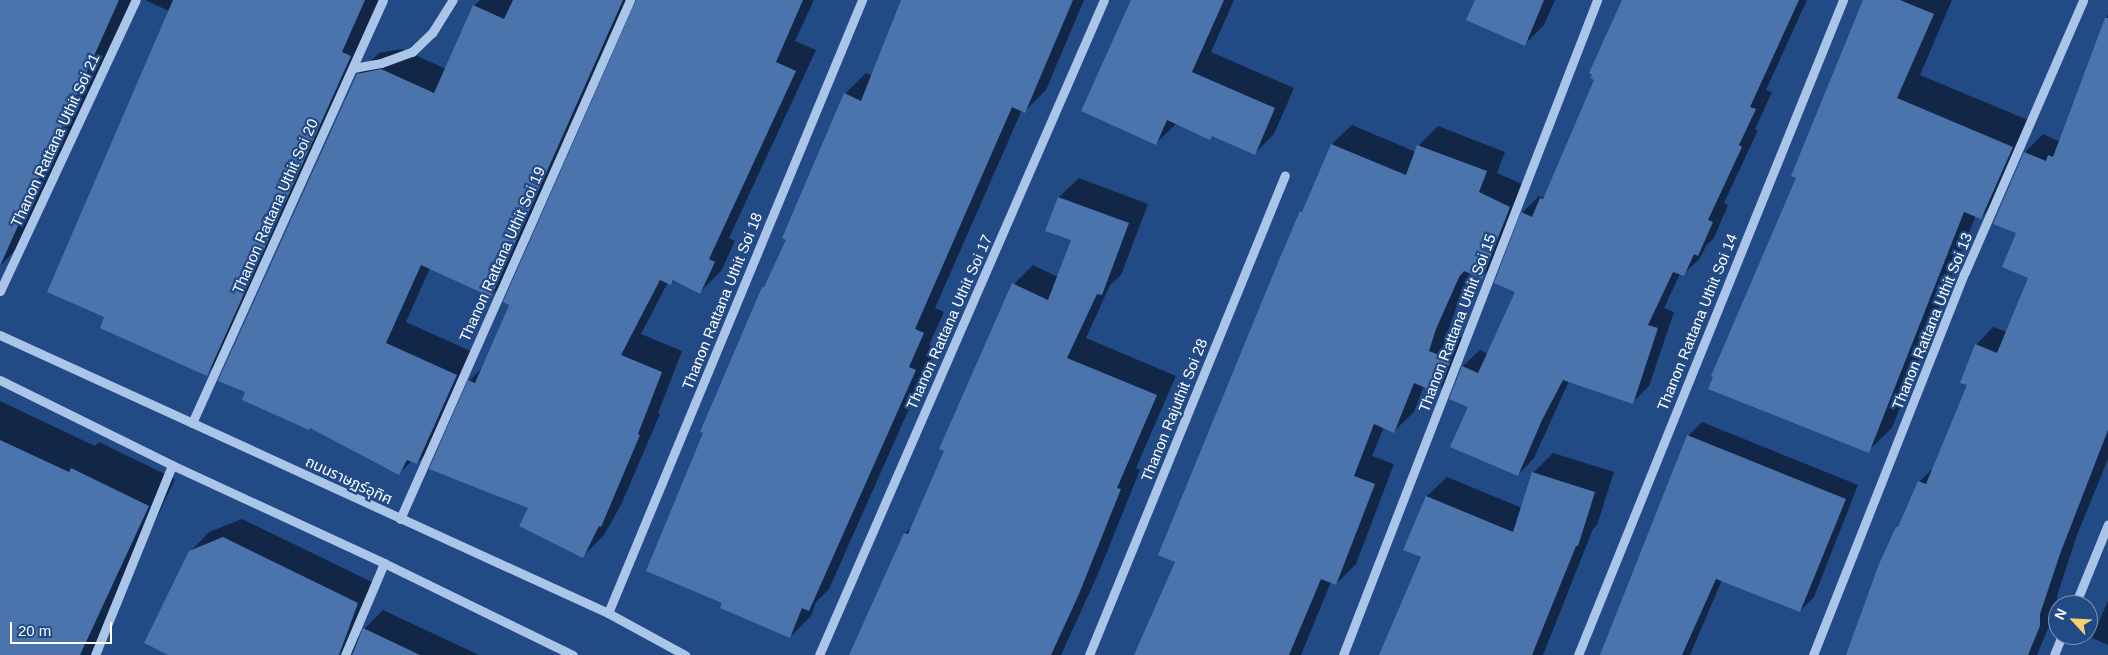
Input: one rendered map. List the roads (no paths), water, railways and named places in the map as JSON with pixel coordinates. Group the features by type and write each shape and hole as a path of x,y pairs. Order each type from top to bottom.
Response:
{"street":[{"name":"Thanon Rattana Uthit Soi 21","path":"0,291 136,0"},
{"name":"Thanon Rattana Uthit Soi 20","path":"192,424 383,0"},
{"path":"353,68 382,63 412,52 432,33 453,0"},
{"name":"Thanon Rattana Uthit Soi 19","path":"400,518 630,0"},
{"name":"Thanon Rattana Uthit Soi 18","path":"608,613 862,0"},
{"name":"Thanon Rattana Uthit Soi 17","path":"819,655 1104,0"},
{"name":"Thanon Rattana Uthit Soi 15","path":"1343,655 1597,0"},
{"name":"Thanon Rattana Uthit Soi 14","path":"1578,655 1843,0"},
{"name":"Thanon Rattana Uthit Soi 13","path":"1813,655 1965,272 2083,0"},
{"name":"Thanon Rajuthit Soi 28","path":"1089,655 1285,175"},
{"name":"ถนนราษฏร์อุทิศ","path":"0,335 608,613 685,655"},
{"path":"0,380 172,465 384,562 573,655"},
{"path":"95,655 172,465"},
{"path":"2079,595 2108,524"},
{"path":"346,655 384,562"}]}
